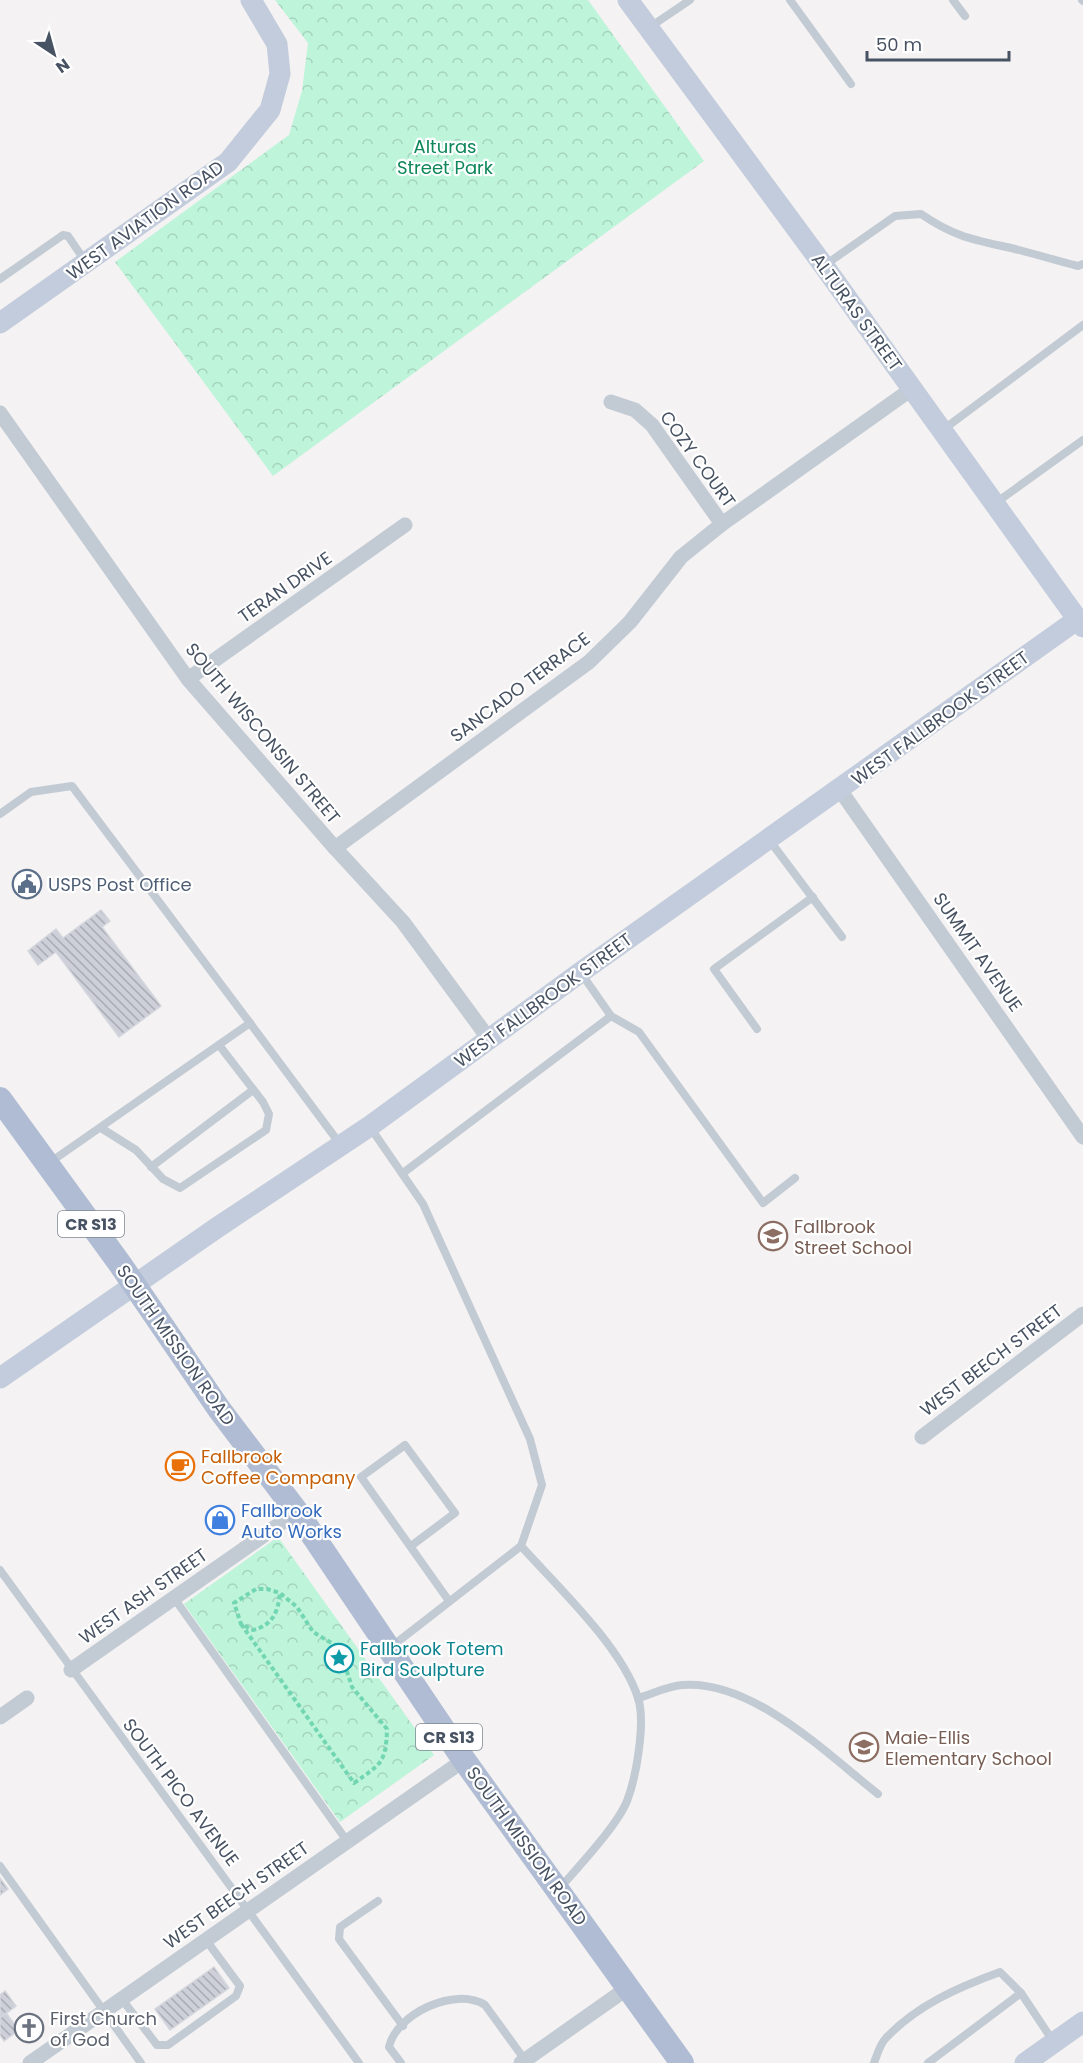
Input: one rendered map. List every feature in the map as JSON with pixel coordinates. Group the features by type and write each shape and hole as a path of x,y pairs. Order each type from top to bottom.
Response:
{"main road":[{"name":"SOUTH MISSION ROAD","path":"0,1099 134,1285 219,1409 297,1512 464,1760 682,2063"}],"street":[{"name":"WEST AVIATION ROAD","path":"0,323 228,162 270,110 280,74 277,44 251,0"},
{"name":"ALTURAS STREET","path":"628,0 1081,621"},
{"name":"SANCADO TERRACE","path":"335,848 589,662 630,622 681,557 722,524 912,388"},
{"name":"COZY COURT","path":"611,402 635,410 652,425 722,524"},
{"name":"SOUTH WISCONSIN STREET","path":"0,412 188,680 335,848 403,921 489,1039"},
{"name":"TERAN DRIVE","path":"188,680 405,525"},
{"name":"WEST FALLBROOK STREET","path":"0,1378 370,1126 581,972 1081,621"},
{"name":"SUMMIT AVENUE","path":"840,790 1083,1137"},
{"name":"WEST BEECH STREET","path":"922,1437 1083,1314"},
{"name":"WEST ASH STREET","path":"71,1670 297,1512"},
{"path":"0,1717 27,1698"},
{"name":"WEST BEECH STREET","path":"30,2063 464,1760"},
{"path":"523,2062 629,1987"},
{"path":"1033,2061 1083,2022"}],"lane":[{"path":"649,28 690,0"},
{"path":"790,0 850,84"},
{"path":"953,0 965,16"},
{"path":"824,266 895,216 921,214 942,228 971,241 1017,249 1078,266 1083,264"},
{"path":"0,279 63,235 68,236 86,263"},
{"path":"943,430 1083,325"},
{"path":"995,503 1083,440"},
{"path":"0,814 31,792 72,786 341,1146"},
{"path":"769,840 842,937"},
{"path":"757,1029 714,969 813,897"},
{"path":"581,972 611,1016 639,1032 763,1203 795,1178"},
{"path":"403,1173 611,1016"},
{"path":"48,1164 250,1023"},
{"path":"101,1128 136,1150 163,1179 180,1188 266,1130 269,1114 254,1090 219,1045"},
{"path":"151,1167 254,1090"},
{"path":"370,1126 423,1204 530,1439 542,1485 521,1546 388,1649"},
{"path":"411,1546 455,1512 405,1445 362,1477 450,1601"},
{"path":"521,1546 610,1646 639,1698 640,1756 627,1803 594,1849 559,1890"},
{"name":"SOUTH PICO AVENUE","path":"0,1570 71,1670 250,1909 359,2063"},
{"path":"174,1598 347,1841"},
{"path":"639,1698 682,1685 728,1690 772,1714 821,1748 878,1794"},
{"path":"0,1866 141,2063"},
{"path":"378,1901 340,1927 339,1939 403,2026"},
{"path":"122,1998 157,2044 168,2045 236,1996 240,1986 206,1940"},
{"path":"874,2063 885,2039 915,2013 955,1988 1000,1972 1020,1993 1054,2043"},
{"path":"928,2063 1020,1993"},
{"path":"401,2063 389,2047 391,2037 416,2014 439,2002 477,2000 485,2005 523,2062"}],"path":[{"path":"256,1589 280,1593 297,1607 313,1632 335,1645 343,1659 352,1687 387,1729 386,1753 377,1766 354,1783 240,1624 234,1603 256,1589"},
{"path":"240,1624 253,1630 263,1628 274,1618 280,1593"}],"green space":[{"name":"Alturas Street Park","path":"275,0 588,0 704,161 273,476 115,262 289,135 302,91 308,43"},
{"path":"278,1537 434,1755 340,1822 184,1604"}],"building":[{"path":"101,910 110,921 102,927 161,1006 119,1037 56,952 38,965 28,951 56,929 63,938"},
{"path":"0,1878 8,1889 0,1895"},
{"path":"214,1967 229,1988 170,2030 155,2009"},
{"path":"5,1991 16,2006 0,2018 0,1995"},
{"path":"6,2013 19,2030 4,2041 0,2035 0,2018"}],"place":[{"name":"USPS Post Office","path":"27,884"},
{"name":"Fallbrook Street School","path":"773,1236"},
{"name":"Fallbrook Coffee Company","path":"180,1466"},
{"name":"Fallbrook Auto Works","path":"220,1520"},
{"name":"Fallbrook Totem Bird Sculpture","path":"339,1658"},
{"name":"Maie-Ellis Elementary School","path":"864,1747"},
{"name":"First Church of God","path":"29,2028"}]}
